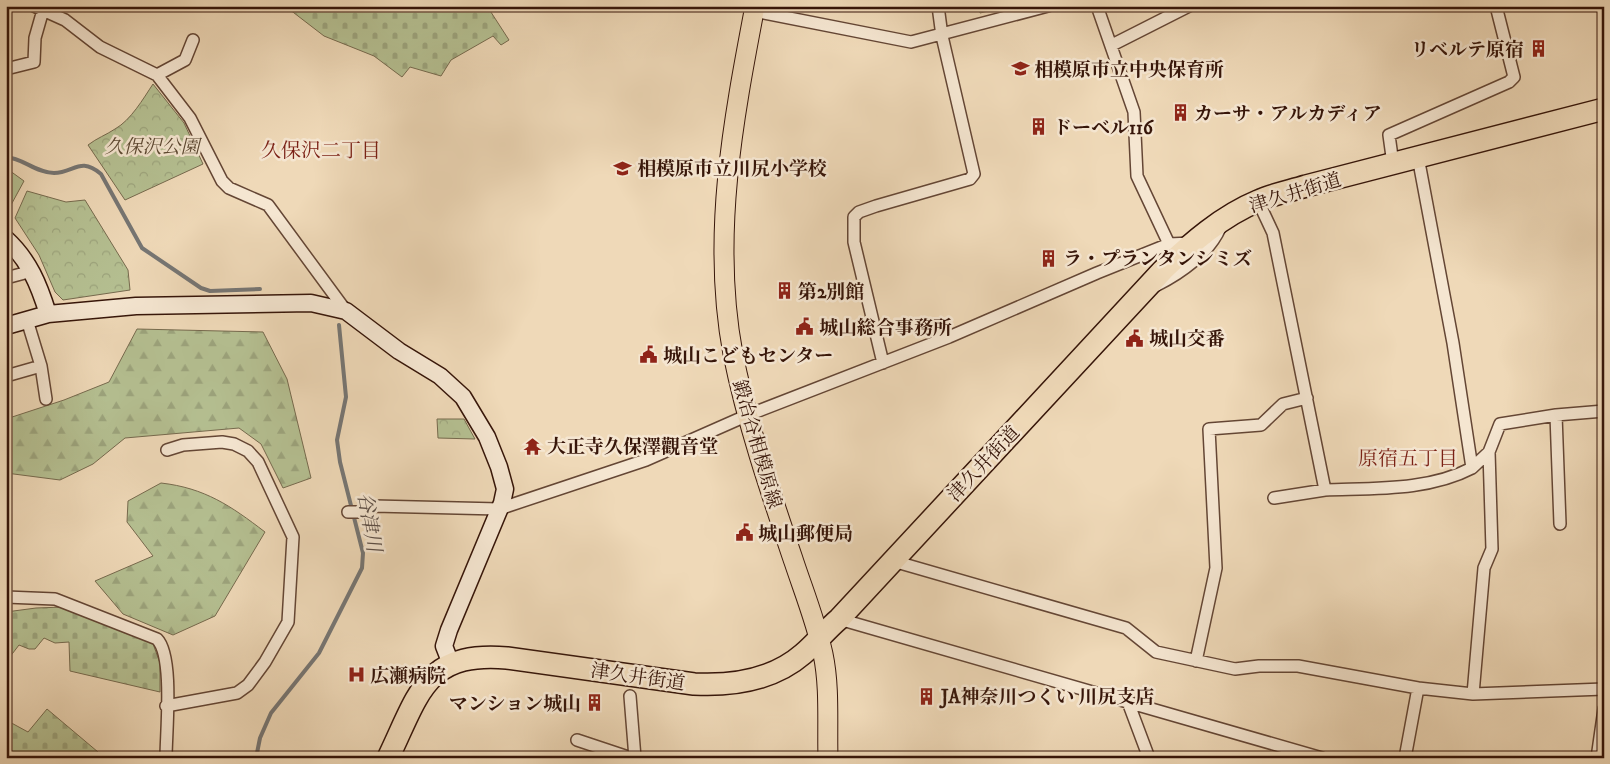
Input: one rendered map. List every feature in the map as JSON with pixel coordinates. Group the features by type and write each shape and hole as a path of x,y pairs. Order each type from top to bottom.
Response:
{"highway":[{"name":"津久井街道","path":"388,758 419,695 433,676 451,664 463,659 490,657 694,684 732,684 754,679 789,663 819,639 1147,288 1192,243 1224,220 1258,201 1604,109"}],"main road":[{"name":"鍛冶谷相模原線","path":"755,9 731,137 724,229 725,285 730,336 748,415 819,639 825,669 828,758"}],"street":[{"path":"883,363 854,242 854,217 859,212 882,204 970,179 974,174 942,36 938,6"},
{"path":"755,9 911,42 942,36 1048,6"},
{"path":"1097,6 1134,112 1137,176 1170,244"},
{"path":"1112,45 1189,6"},
{"path":"1393,164 1389,135 1509,82 1514,76 1496,6"},
{"path":"6,69 34,62 39,8 65,20 100,46 157,75 190,118 222,181 230,188 268,205 346,311 399,351 440,376 468,404 487,437 503,481 504,493 446,638 444,646 451,664"},
{"path":"157,75 185,60 193,40"},
{"path":"1418,157 1451,333 1472,468"},
{"path":"1258,201 1273,233 1325,490"},
{"path":"1147,288 1168,280 1201,254 1212,242 1224,220"},
{"path":"6,239 25,258 32,271 48,314"},
{"path":"348,512 366,512 374,506 498,509 624,468 748,415 883,363 1170,244 1192,243"},
{"path":"6,278 32,271"},
{"path":"6,326 48,314 136,306 297,302 322,304 346,311"},
{"path":"27,320 41,366 46,399"},
{"path":"6,376 41,366"},
{"path":"1196,661 1216,568 1209,429 1261,426 1283,404 1307,398"},
{"path":"1474,694 1484,568 1492,549 1489,452 1500,424 1556,415 1604,411"},
{"path":"1556,415 1560,524"},
{"path":"166,706 237,693 248,685 265,662 288,622 293,537 258,462 248,451 234,444 222,442 183,445 167,450"},
{"path":"1274,498 1325,490 1404,486 1441,481 1472,468 1489,452"},
{"path":"893,560 1126,628 1156,652 1239,669 1259,666 1298,666 1418,688 1474,694 1604,688"},
{"path":"6,598 55,598 157,639 163,646 168,670 166,758"},
{"path":"838,619 1322,758"},
{"path":"1405,758 1418,688"},
{"path":"577,740 633,758 630,696"},
{"path":"1128,702 1149,758"},
{"path":"1597,758 1604,709"}],"green space":[{"path":"285,6 487,6 509,40 501,45 493,36 451,60 441,76 410,67 402,77 374,56 324,36"},
{"path":"978,6 1009,6 980,13"},
{"name":"久保沢公園","path":"153,84 184,123 203,164 125,200 88,145 121,125 136,109"},
{"path":"6,168 24,181 11,205 6,205"},
{"path":"27,191 66,202 85,200 128,270 130,290 63,300 55,292 39,255 15,218"},
{"path":"137,329 263,332 287,379 311,478 283,488 261,444 239,428 125,438 93,464 60,480 6,473 6,419 64,400 109,382"},
{"path":"437,419 464,419 475,439 438,438"},
{"path":"161,483 191,489 217,500 241,514 265,532 215,616 173,635 123,614 95,581 153,556 127,522 128,501"},
{"path":"64,607 152,641 160,663 160,692 70,671 69,642 55,643 44,638 35,649 19,645 6,662 6,612"},
{"path":"47,709 98,752 93,758 6,758 6,720 28,732"}],"waterway":[{"name":"谷津川","path":"6,157 18,160 41,171 54,173 82,166 94,169 101,174 142,248 201,288 210,291 260,289"},
{"name":"谷津川","path":"256,758 260,738 271,713 319,653 362,568 363,553 340,462 337,440 346,397 339,325"}],"place":[{"name":"リベルテ原宿","path":"1538,49"},
{"name":"相模原市立中央保育所","path":"1020,69"},
{"name":"カーサ・アルカディア","path":"1180,113"},
{"name":"ドーベル116","path":"1039,127"},
{"name":"相模原市立川尻小学校","path":"623,168"},
{"name":"ラ・プランタンシミズ","path":"1049,258"},
{"name":"第2別館","path":"784,291"},
{"name":"城山総合事務所","path":"805,327"},
{"name":"城山交番","path":"1135,338"},
{"name":"城山こどもセンター","path":"649,355"},
{"name":"大正寺久保澤觀音堂","path":"533,446"},
{"name":"城山郵便局","path":"744,533"},
{"name":"広瀬病院","path":"356,675"},
{"name":"JA神奈川つくい 川尻支店","path":"927,696"},
{"name":"マンション城山","path":"595,703"}],"district":[{"name":"久保沢二丁目","path":"321,150"},
{"name":"原宿五丁目","path":"1408,458"}]}
